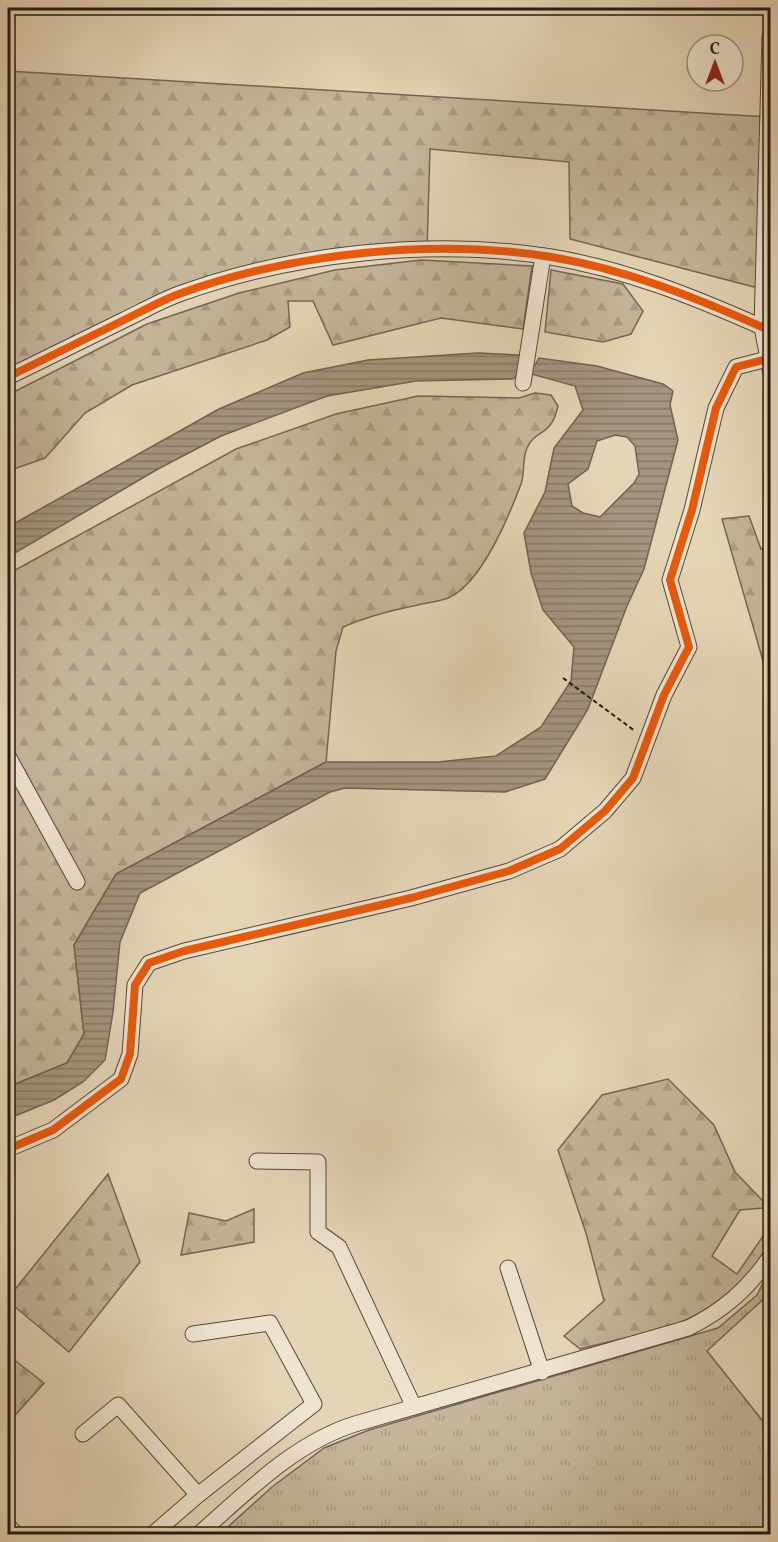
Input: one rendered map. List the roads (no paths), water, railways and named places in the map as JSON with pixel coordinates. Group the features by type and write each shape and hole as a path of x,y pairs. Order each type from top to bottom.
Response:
{"street":[{"path":"8,1149 53,1130 121,1079 130,1054 135,985 149,963 184,951 509,871 560,849 605,811 633,777 664,695 689,647 670,580 692,510 716,408 736,367 769,364 762,327 771,37"},
{"path":"8,377 177,294 235,276 292,263 403,250 507,251 543,256 666,286 762,327"},
{"path":"523,384 543,256"},
{"path":"8,756 77,882"},
{"path":"256,1161 318,1162 318,1232 339,1247 414,1407"},
{"path":"199,1534 270,1473 324,1436 355,1424 638,1344 707,1319 745,1290 771,1257"},
{"path":"508,1268 542,1372"},
{"path":"153,1534 198,1495 314,1404 270,1323 193,1334"},
{"path":"83,1434 118,1405 198,1495"},
{"path":"8,1526 16,1534"}]}
